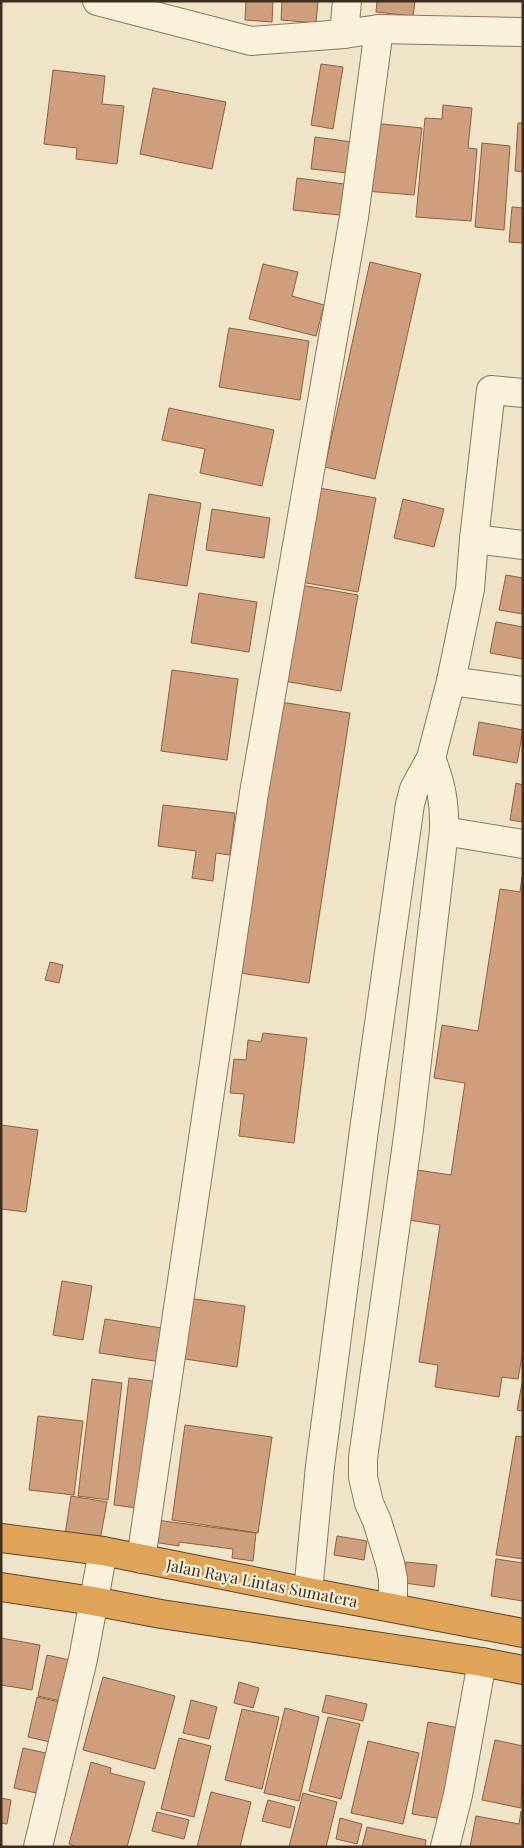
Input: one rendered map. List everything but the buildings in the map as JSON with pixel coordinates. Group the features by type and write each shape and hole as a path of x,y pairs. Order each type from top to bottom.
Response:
{"highway":[{"name":"Jalan Raya Lintas Sumatera","path":"1,1538 103,1551 523,1632"},
{"path":"1,1587 161,1614 482,1662 523,1670"}],"street":[{"path":"97,1 251,41 344,34 379,29 523,32"},
{"path":"344,34 347,1"},
{"path":"141,1559 254,793 354,216 379,29"},
{"path":"308,1592 321,1456 405,839 414,789 431,758 451,681 470,589 491,390 523,393"},
{"path":"474,539 523,545"},
{"path":"451,681 523,690"},
{"path":"392,1607 393,1579 390,1562 377,1520 369,1503 363,1477 363,1458 409,1129 444,832 442,794 431,758"},
{"path":"444,832 523,844"},
{"path":"38,1847 83,1659 92,1601 103,1551"},
{"path":"445,1847 458,1795 482,1662"}]}
